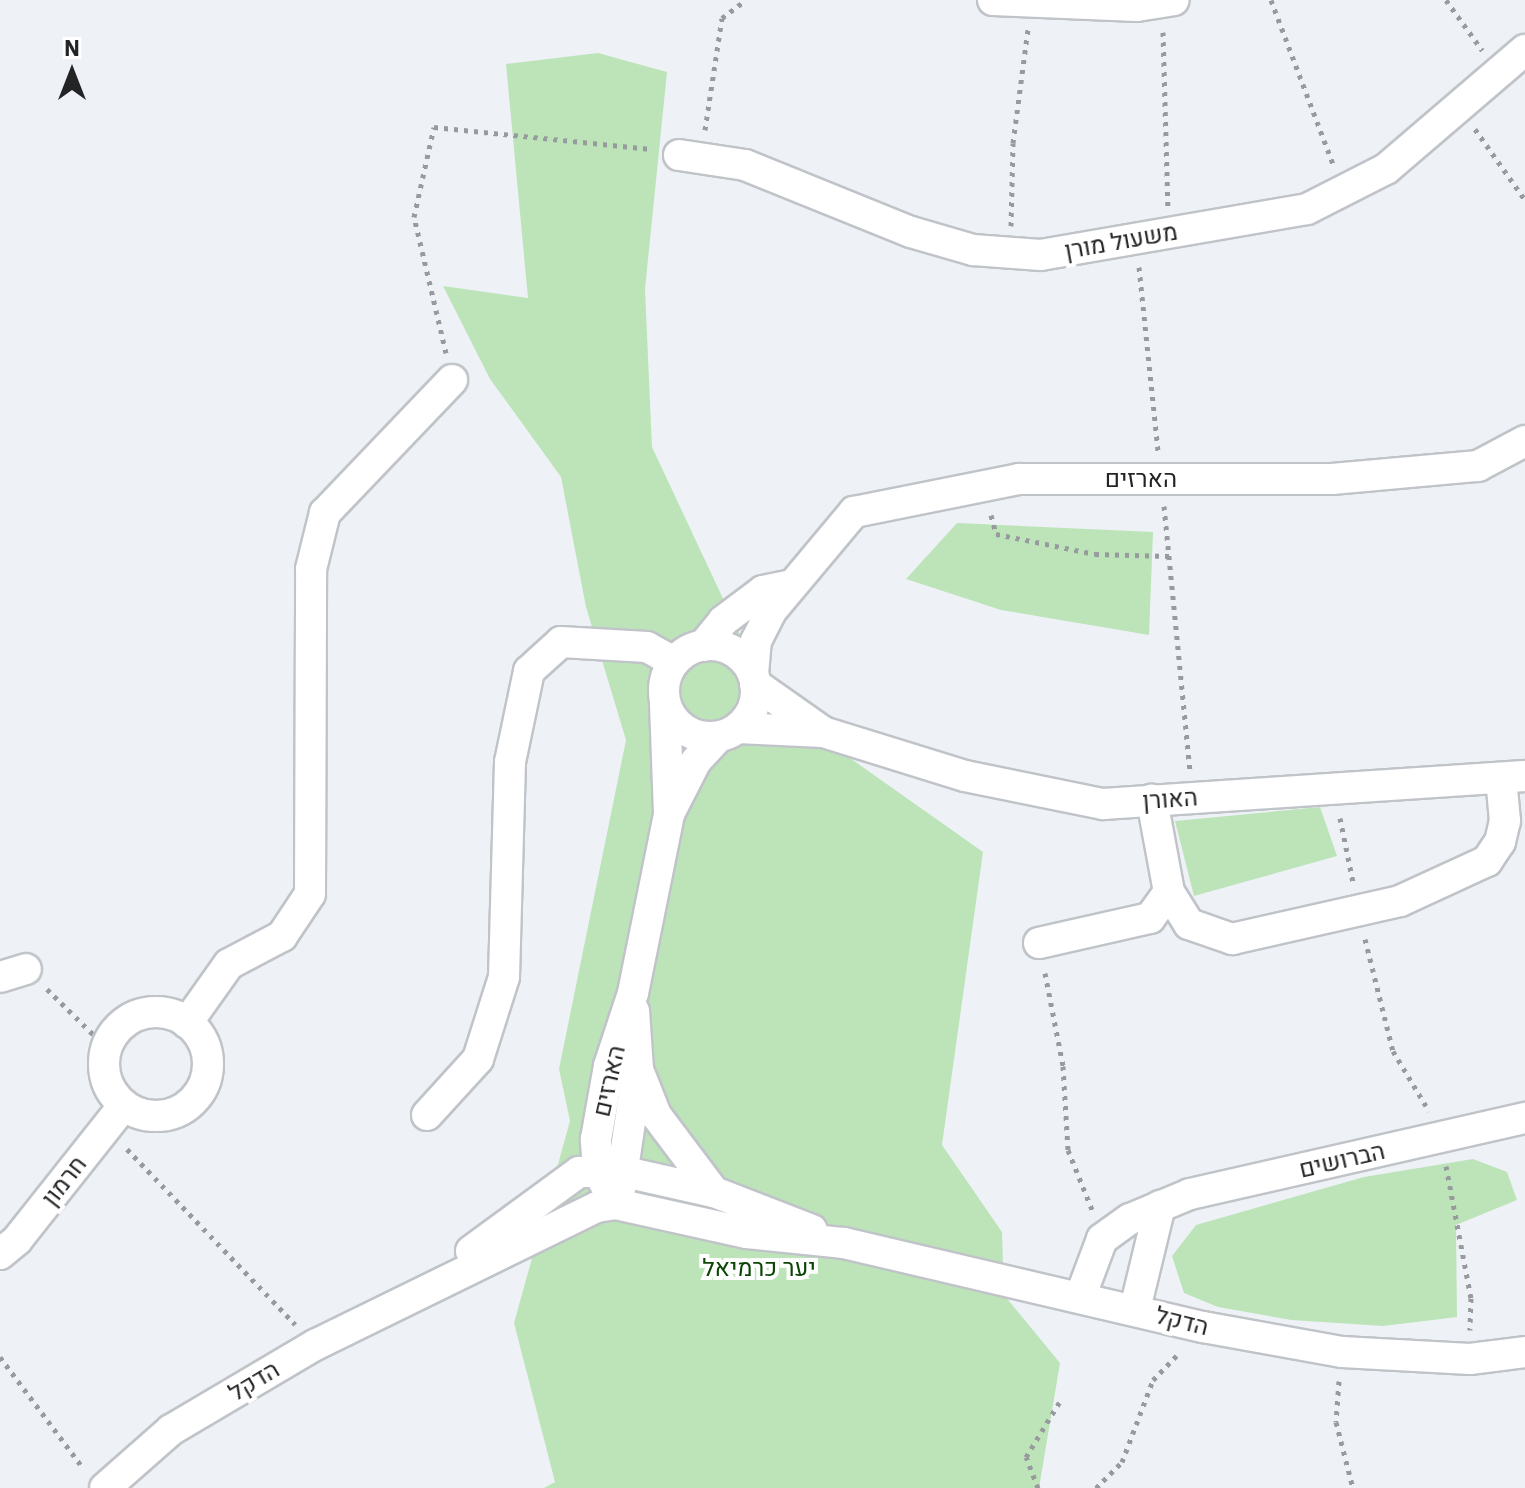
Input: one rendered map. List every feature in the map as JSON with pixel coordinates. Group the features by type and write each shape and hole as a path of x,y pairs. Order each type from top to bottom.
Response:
{"street":[{"path":"993,0 1031,4 1169,2"},
{"name":"משעול מורן","path":"690,157 745,165 911,232 973,250 1041,255 1307,209 1376,176 1461,109 1525,50"},
{"path":"187,1023 229,964 282,936 310,894 311,569 325,513 452,380"},
{"name":"הארזים","path":"754,679 756,641 787,586 854,512 1019,479 1332,479 1478,466 1525,441"},
{"name":"הארזים","path":"703,646 723,621 763,591 787,586"},
{"path":"427,1115 478,1059 504,977 510,762 529,671 561,642 647,647 674,662"},
{"path":"703,646 737,654 754,679 755,703 728,732 682,729 665,704 663,690 674,662 703,646"},
{"name":"האורן","path":"754,679 823,732"},
{"name":"הארזים","path":"611,1171 596,1139 609,1066 633,993 669,814 665,704"},
{"name":"הארזים","path":"669,814 696,761 728,732"},
{"name":"האורן","path":"728,732 823,732 980,779 1103,804 1513,777"},
{"path":"1152,800 1169,892 1189,924 1232,939 1400,901 1487,861 1500,842 1513,777"},
{"path":"1039,943 1150,918 1169,892"},
{"name":"הארזים","path":"633,993 638,1069 656,1115 714,1192"},
{"path":"157,1012 187,1023 200,1036 208,1064 206,1082 193,1101 158,1116 115,1116 106,1080 107,1048 116,1032 139,1015 157,1012"},
{"name":"הארזים","path":"611,1171 638,1069"},
{"name":"חרמון","path":"0,1254 115,1116"},
{"name":"הברושים","path":"1081,1295 1102,1239 1160,1206 1190,1194 1525,1118"},
{"path":"611,1171 616,1204"},
{"name":"הדקל","path":"414,1292 579,1172 611,1171 714,1192 844,1243"},
{"name":"הדקל","path":"97,1482 171,1430 315,1345 414,1292 597,1207 616,1204 747,1233 844,1243 1342,1352 1470,1359 1525,1352"},
{"path":"1135,1309 1160,1206"}],"path":[{"path":"452,380 414,217 434,127 617,142 690,157 722,18 746,0"},
{"path":"1271,0 1345,191"},
{"path":"1446,0 1499,73"},
{"path":"1169,2 1162,101 1172,232"},
{"path":"1010,253 1013,143 1031,4"},
{"path":"1461,109 1525,200"},
{"path":"1135,238 1193,798"},
{"path":"985,486 996,534 1095,554 1169,556"},
{"path":"1039,943 1063,1066 1068,1150 1094,1216"},
{"path":"13,973 107,1048"},
{"path":"1372,973 1393,1051 1421,1093"},
{"path":"115,1116 315,1345"},
{"path":"1440,1138 1471,1298"},
{"path":"1342,1352 1336,1422 1353,1488"},
{"path":"0,1357 97,1482"},
{"path":"1096,1488 1122,1462 1153,1380"},
{"path":"1039,1488 1026,1457 1062,1398"}],"green space":[{"name":"יער כרמיאל","path":"598,53 667,72 645,289 652,447 772,703 983,852 942,1145 1002,1232 1004,1295 1060,1363 1039,1488 544,1488 555,1482 514,1323 570,1121 559,1069 626,740 586,607 561,477 490,379 443,286 528,298 506,64"},
{"path":"957,523 1153,532 1149,635 1001,610 906,579"},
{"path":"1320,807 1337,856 1194,896 1175,821"},
{"path":"1473,1159 1507,1172 1517,1200 1456,1225 1457,1317 1383,1326 1291,1320 1218,1307 1184,1293 1172,1256 1196,1225 1364,1177"}]}
